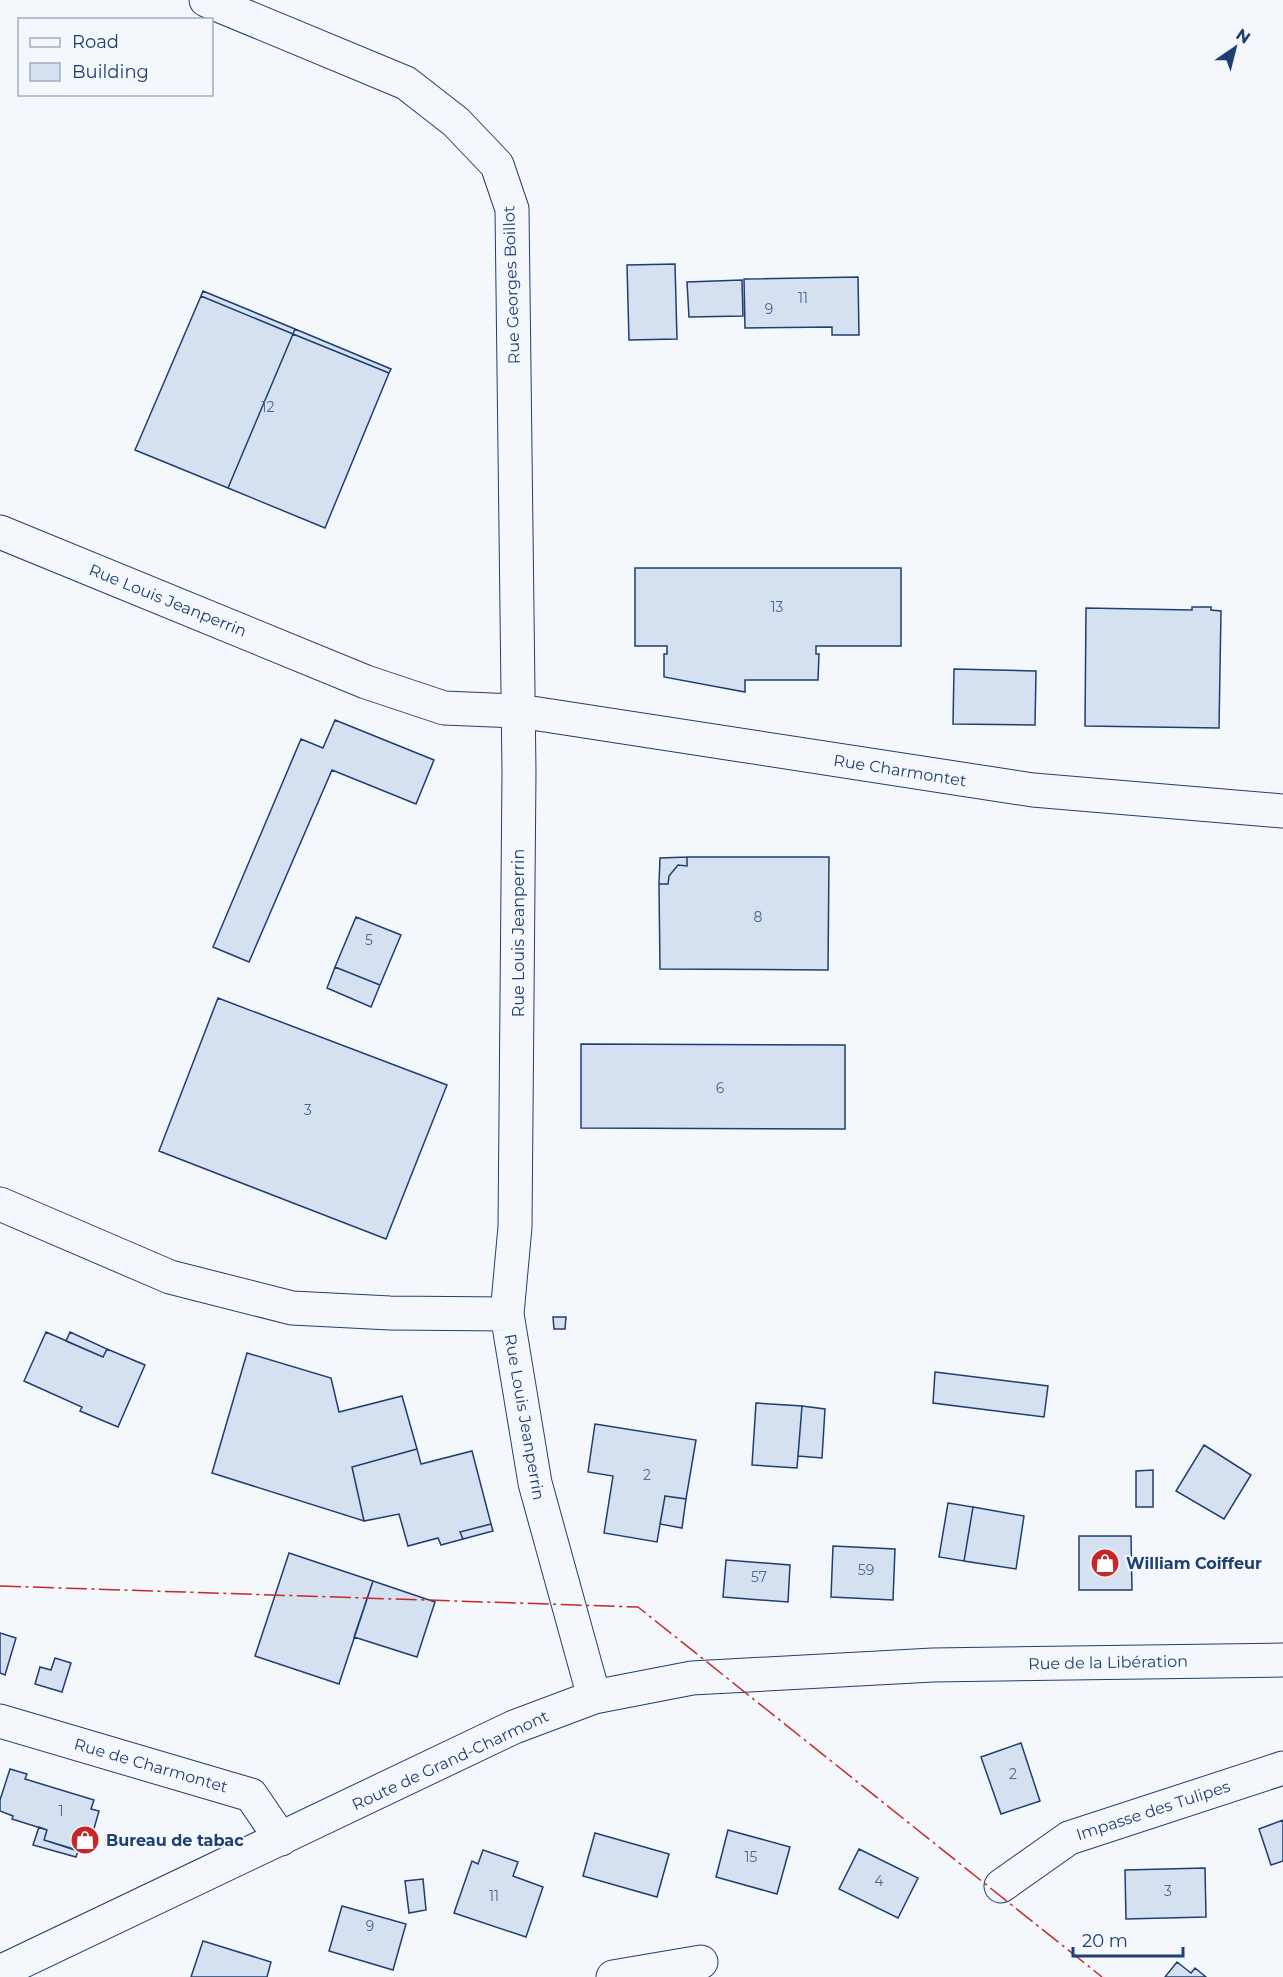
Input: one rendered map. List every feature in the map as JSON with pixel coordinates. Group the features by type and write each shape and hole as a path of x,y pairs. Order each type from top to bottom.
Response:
{"street":[{"name":"Rue Georges Boillot","path":"206,0 406,83 456,122 497,165 512,209 519,711"},
{"name":"Rue Louis Jeanperrin","path":"0,532 366,682 444,708 519,711 515,1227 507,1314 535,1484 594,1697"},
{"name":"Rue Charmontet","path":"519,711 1033,790 1283,812"},
{"path":"0,1204 170,1277 292,1308 390,1313 507,1314"},
{"name":"Rue de la Libération","path":"933,1665 1283,1660"},
{"name":"Route de Grand-Charmont","path":"0,1972 514,1727 594,1697 692,1678 933,1665"},
{"name":"Rue de Charmontet","path":"0,1721 250,1795 280,1839"},
{"name":"Impasse des Tulipes","path":"1001,1886 1070,1838 1283,1768"},
{"path":"614,1977 701,1962"}],"building":[{"path":"675,264 677,339 629,340 627,265"},
{"path":"858,277 859,335 832,335 832,327 745,328 744,279"},
{"path":"742,280 743,316 689,317 687,282"},
{"path":"203,291 295,329 293,334 201,296"},
{"path":"201,296 293,334 228,488 135,450"},
{"path":"295,329 391,369 389,373 293,334"},
{"path":"293,334 389,373 325,528 228,488"},
{"path":"635,568 901,568 901,646 816,646 816,654 819,654 818,680 745,680 745,692 664,677 664,654 667,654 667,646 635,646"},
{"path":"1192,607 1211,607 1211,610 1221,611 1219,728 1085,726 1086,608 1192,610"},
{"path":"954,669 1036,671 1035,725 953,724"},
{"path":"335,720 434,760 416,804 332,770 249,962 213,947 301,739 323,748"},
{"path":"687,857 687,866 678,865 669,876 668,884 659,884 660,858"},
{"path":"687,857 829,857 828,970 660,969 659,884 668,884 669,876 678,865 687,866"},
{"path":"356,917 401,935 380,985 335,967"},
{"path":"335,967 380,985 371,1007 327,988"},
{"path":"218,998 447,1085 386,1239 159,1151"},
{"path":"581,1044 845,1045 845,1129 581,1128"},
{"path":"553,1317 566,1317 565,1329 554,1329"},
{"path":"46,1332 103,1357 107,1349 145,1365 118,1427 80,1411 82,1407 24,1381"},
{"path":"70,1332 107,1349 103,1357 66,1341"},
{"path":"247,1353 331,1378 339,1412 402,1396 417,1449 352,1467 364,1521 212,1473"},
{"path":"935,1372 1048,1386 1044,1417 933,1403"},
{"path":"756,1403 802,1406 797,1468 752,1465"},
{"path":"802,1406 825,1409 822,1458 798,1456"},
{"path":"595,1424 696,1440 686,1499 665,1496 657,1542 604,1533 613,1476 588,1472"},
{"path":"1204,1445 1251,1475 1224,1519 1176,1491"},
{"path":"417,1449 421,1464 472,1451 491,1524 460,1532 463,1539 441,1545 438,1538 408,1546 399,1514 364,1521 352,1467"},
{"path":"1153,1470 1153,1507 1136,1507 1136,1471"},
{"path":"665,1496 686,1499 682,1528 660,1524"},
{"path":"948,1503 973,1507 964,1561 939,1557"},
{"path":"973,1507 1024,1516 1016,1569 964,1561"},
{"path":"491,1524 493,1531 463,1539 460,1532"},
{"name":"William Coiffeur","path":"1079,1536 1131,1536 1132,1590 1079,1590"},
{"path":"833,1546 895,1549 893,1600 831,1597"},
{"path":"289,1553 373,1581 339,1684 255,1656"},
{"path":"726,1560 790,1565 788,1602 723,1597"},
{"path":"373,1581 435,1602 417,1657 354,1637"},
{"path":"0,1633 16,1638 5,1675 0,1673"},
{"path":"55,1658 71,1663 62,1692 35,1684 40,1667 51,1670"},
{"path":"1021,1743 1040,1801 1001,1814 981,1757"},
{"path":"10,1769 27,1774 25,1779 94,1800 91,1809 99,1811 87,1853 44,1840 47,1830 12,1819 13,1816 0,1811 0,1800"},
{"path":"1283,1820 1283,1861 1271,1865 1259,1829"},
{"path":"39,1827 47,1830 44,1840 78,1851 76,1857 33,1845"},
{"path":"728,1830 790,1847 777,1894 716,1877"},
{"path":"595,1833 669,1854 657,1897 583,1876"},
{"path":"859,1849 918,1878 898,1918 839,1889"},
{"path":"483,1850 518,1862 513,1876 543,1887 526,1937 454,1913 472,1861 478,1864"},
{"path":"1205,1868 1206,1917 1126,1919 1125,1870"},
{"path":"423,1879 426,1910 409,1913 405,1881"},
{"path":"342,1906 406,1924 393,1970 329,1951"},
{"path":"203,1941 271,1962 267,1977 191,1977"},
{"path":"1177,1962 1191,1973 1195,1968 1206,1977 1165,1977"}],"power":[{"path":"0,1586 638,1607 1102,1977"}],"place":[{"name":"William Coiffeur","path":"1105,1563"},
{"name":"Bureau de tabac","path":"85,1840"}]}
